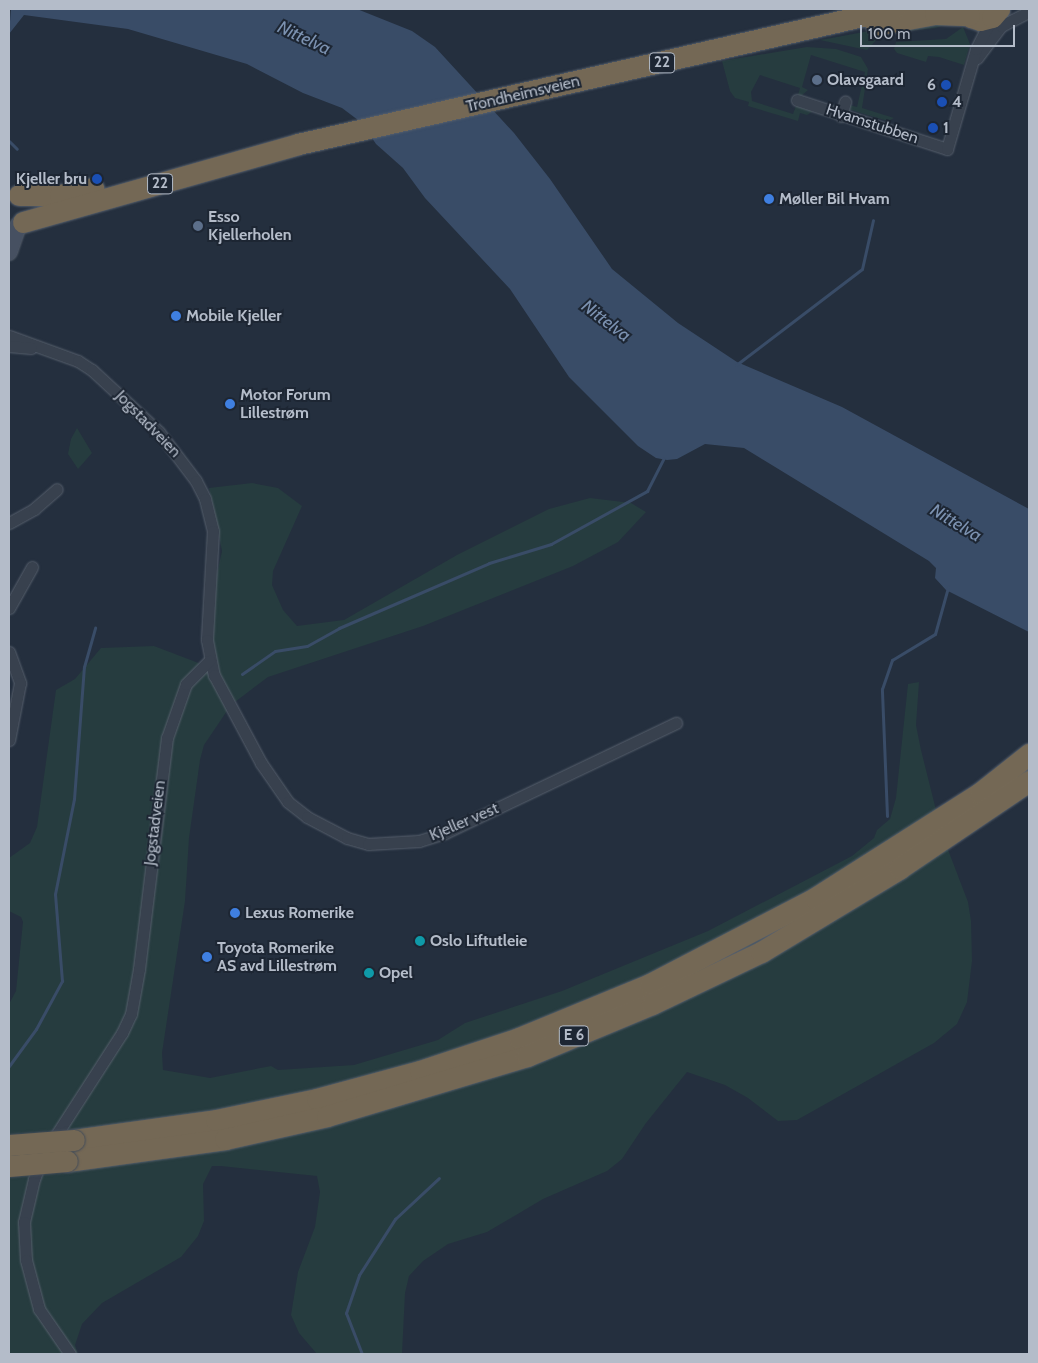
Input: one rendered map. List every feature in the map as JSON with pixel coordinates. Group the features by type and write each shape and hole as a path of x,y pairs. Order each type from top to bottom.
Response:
{"highway":[{"name":"Trondheimsveien","path":"12,192 72,194 216,157 298,144 345,134 747,44 792,30 893,9"},
{"name":"Trondheimsveien","path":"747,44 818,37 936,14 986,13"},
{"name":"Trondheimsveien","path":"16,226 298,144"},
{"name":"22","path":"12,192 26,205 16,226"},
{"name":"E 6","path":"9,1145 74,1140 216,1120 318,1099 420,1070 519,1038 650,984 806,903 980,793 1029,754"},
{"name":"E 6","path":"9,1166 67,1161 225,1139 317,1118 422,1090 527,1056 652,1004 761,952 892,873 1029,781"}],"main road":[{"path":"9,252 16,226"}],"street":[{"path":"973,63 1001,26 1029,12"},
{"path":"973,63 986,13"},
{"path":"976,49 986,13"},
{"name":"Hvamstubben","path":"797,100 841,116 947,149 973,63"},
{"path":"810,104 814,92"},
{"path":"841,116 845,102"},
{"name":"Jogstadveien","path":"9,336 37,348 66,356 92,370 159,432 196,481 205,500 213,531 207,640 209,661 186,684 167,738 138,977 131,1014 122,1033 46,1151 27,1205 23,1238 31,1283 39,1309 70,1354"},
{"name":"Jogstadveien","path":"9,346 37,348"},
{"path":"9,523 34,509 57,489"},
{"path":"9,608 32,567"},
{"path":"9,652 20,683 9,740"},
{"name":"Kjeller vest","path":"209,661 244,733 288,802 328,828 368,844 420,841 445,833 676,723"}],"green space":[{"path":"952,22 936,28 882,34 867,50 820,40 914,23"},
{"path":"963,27 970,44 964,65 939,57 928,56 926,62 897,53 894,49 896,42 946,39"},
{"path":"807,47 836,49 861,57 868,69 862,108 894,118 888,121 848,109 849,105 857,107 865,72 811,55 802,87 808,90 801,96 798,95 800,88 760,75 751,92 752,101 793,114 796,106 813,111 807,115 800,113 798,121 748,106 749,102 735,98 730,91 722,61"},
{"path":"77,428 92,453 78,469 68,454 71,439"},
{"path":"252,483 278,488 302,506 273,571 272,585 283,610 297,626 344,620 457,555 549,509 590,498 631,503 646,512 618,542 573,566 423,626 268,677 231,705 204,745 200,760 189,838 185,901 162,1053 163,1070 210,1078 271,1066 278,1070 354,1065 438,1040 465,1023 562,991 708,931 852,856 874,838 877,830 890,819 896,798 908,684 919,682 916,725 921,750 942,834 968,902 971,921 972,961 967,1002 957,1024 934,1043 797,1120 778,1121 748,1098 725,1085 687,1072 646,1123 622,1159 607,1171 543,1199 487,1232 448,1244 423,1261 409,1276 405,1293 402,1354 317,1354 299,1333 291,1315 298,1272 315,1227 320,1192 317,1176 212,1166 203,1184 204,1221 198,1236 181,1257 102,1303 82,1324 75,1345 78,1354 9,1354 9,1004 16,991 23,922 21,917 9,911 9,858 30,843 37,827 56,690 75,679 101,648 154,646 209,667 214,587 222,551 209,488"}],"water":[{"name":"Nittelva","path":"11,9 357,9 412,31 435,47 514,133 550,179 612,269 678,323 737,362 842,407 1029,509 1029,632 946,590 935,578 936,568 929,561 744,448 705,444 677,459 667,460 656,458 638,446 569,377 510,289 425,198 403,168 376,144 362,123 342,108 303,93 247,64 128,29 24,15 9,34"}],"waterway":[{"path":"9,141 17,149"},
{"path":"736,365 862,269 873,220"},
{"path":"242,674 275,651 307,646 339,628 489,563 551,544 647,491 663,459"},
{"path":"887,816 882,689 892,660 935,634 948,587"},
{"path":"9,1066 36,1029 62,981 55,894 74,799 84,667 95,628"},
{"path":"362,1354 346,1313 359,1275 395,1219 439,1178"}],"place":[{"name":"Olavsgaard","path":"817,80"},
{"name":"6","path":"946,85"},
{"name":"4","path":"942,102"},
{"name":"1","path":"933,128"},
{"name":"Kjeller bru","path":"97,179"},
{"name":"Møller Bil Hvam","path":"769,199"},
{"name":"Esso Kjellerholen","path":"198,226"},
{"name":"Mobile Kjeller","path":"176,316"},
{"name":"Motor Forum Lillestrøm","path":"230,404"},
{"name":"Lexus Romerike","path":"235,913"},
{"name":"Oslo Liftutleie","path":"420,941"},
{"name":"Toyota Romerike AS avd Lillestrøm","path":"207,957"},
{"name":"Opel","path":"369,973"}]}
